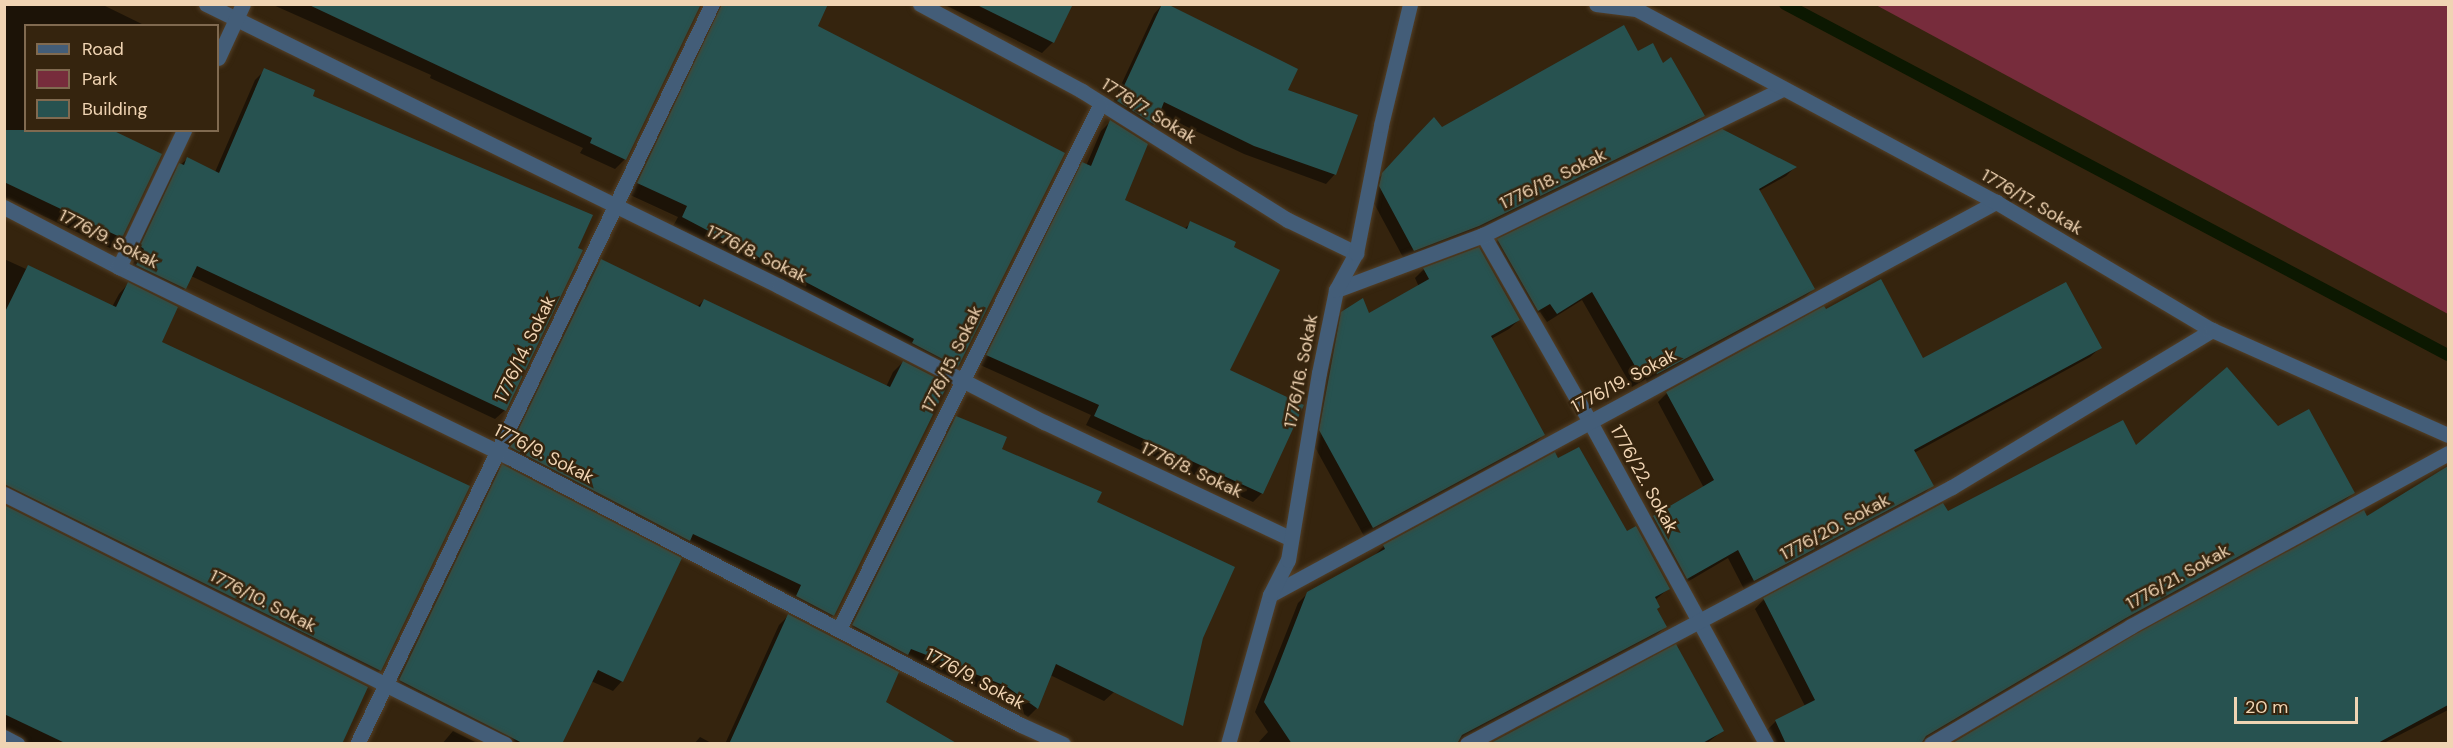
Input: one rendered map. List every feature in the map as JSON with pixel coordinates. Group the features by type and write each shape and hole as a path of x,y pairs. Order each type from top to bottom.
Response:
{"street":[{"name":"1776/8. Sokak","path":"206,4 963,380 1291,539"},
{"path":"219,56 243,4"},
{"name":"1776/14. Sokak","path":"357,744 712,4"},
{"name":"1776/7. Sokak","path":"920,4 1082,91 1100,105 1288,220 1356,253"},
{"name":"1776/16. Sokak","path":"1228,744 1270,595 1287,560 1336,290 1356,253 1381,125 1410,4"},
{"name":"1776/17. Sokak","path":"1596,4 1636,9 1996,202 2212,330 2448,435"},
{"name":"1776/18. Sokak","path":"1336,290 1483,236 1782,89"},
{"name":"1776/15. Sokak","path":"839,629 1100,105"},
{"path":"120,267 183,132"},
{"name":"1776/19. Sokak","path":"1270,595 1996,202"},
{"name":"1776/9. Sokak","path":"4,207 120,267 498,452 1021,725 1063,744"},
{"name":"1776/22. Sokak","path":"1483,236 1590,422 1766,744"},
{"name":"1776/20. Sokak","path":"1467,744 1952,487 2212,330"},
{"name":"1776/21. Sokak","path":"1931,744 2130,626 2448,453"},
{"name":"1776/10. Sokak","path":"4,494 505,744"},
{"path":"4,737 17,744"}],"green space":[{"path":"1876,5 2448,5 2448,314"}],"building":[{"path":"307,4 701,4 626,160 590,143 592,138"},
{"path":"722,4 828,4 818,26 1065,153 958,367 912,343 914,339 682,217 687,206 637,183"},
{"path":"975,4 1073,4 1054,43"},
{"path":"1162,4 1167,4 1298,69 1288,90 1358,115 1336,175 1254,146 1164,102 1155,125 1117,101"},
{"path":"1624,25 1638,51 1653,43 1663,63 1671,57 1705,116 1479,226 1414,251 1379,186 1382,173 1415,137 1434,117 1442,127"},
{"path":"264,68 315,90 313,96 593,215 578,248 583,250 506,411 197,266 186,289 136,265 144,249 140,246 179,163 184,165 187,157 219,173"},
{"path":"1110,120 1148,144 1125,200 1187,229 1190,221 1236,242 1234,247 1280,270 1230,370 1304,405 1263,494 1094,416 1099,405 986,355 1082,162 1091,166"},
{"path":"1722,129 1797,167 1759,189 1815,289 1657,374 1655,371 1642,378 1592,292 1557,314 1550,304 1538,311 1497,239"},
{"path":"4,130 116,132 162,154 122,238 4,182"},
{"path":"1479,247 1520,320 1491,336 1545,435 1373,528 1319,430 1341,312 1363,298 1369,313 1429,279 1423,268"},
{"path":"601,259 700,307 704,299 890,387 903,361 948,384 834,616 796,596 801,585 693,534 690,541 510,447"},
{"path":"28,265 116,307 128,282 178,307 162,342 470,486 381,671 4,484 4,314"},
{"path":"1881,279 1923,358 2066,282 2102,348 1914,450 1934,486 1754,581 1738,550 1687,579 1653,516 1714,480 1666,392 1824,306 1826,309"},
{"path":"2227,367 2278,426 2309,409 2355,493 2126,618 1926,736 1921,744 1786,744 1775,720 1815,700 1763,598 1943,503 1948,511 2123,420 2136,445"},
{"path":"956,416 1007,437 1002,449 1102,492 1097,502 1235,567 1203,638 1183,726 1056,664 1038,709 1006,686 911,649 908,655 852,625"},
{"path":"1579,447 1627,531 1636,526 1670,589 1655,597 1660,607 1657,609 1667,627 1462,735 1457,744 1292,744 1264,702 1307,592 1385,549 1383,545 1555,452 1558,458"},
{"path":"502,464 682,558 623,682 598,670 562,744 524,744 399,680"},
{"path":"2448,466 2448,705 2376,744 1951,744 2136,634 2364,510 2367,516"},
{"path":"4,505 368,687 342,744 67,744 4,714"},
{"path":"788,614 899,672 886,702 958,744 729,744"},
{"path":"1676,644 1724,731 1701,744 1489,744"}],"waterway":[{"path":"1785,4 2448,355"}]}
